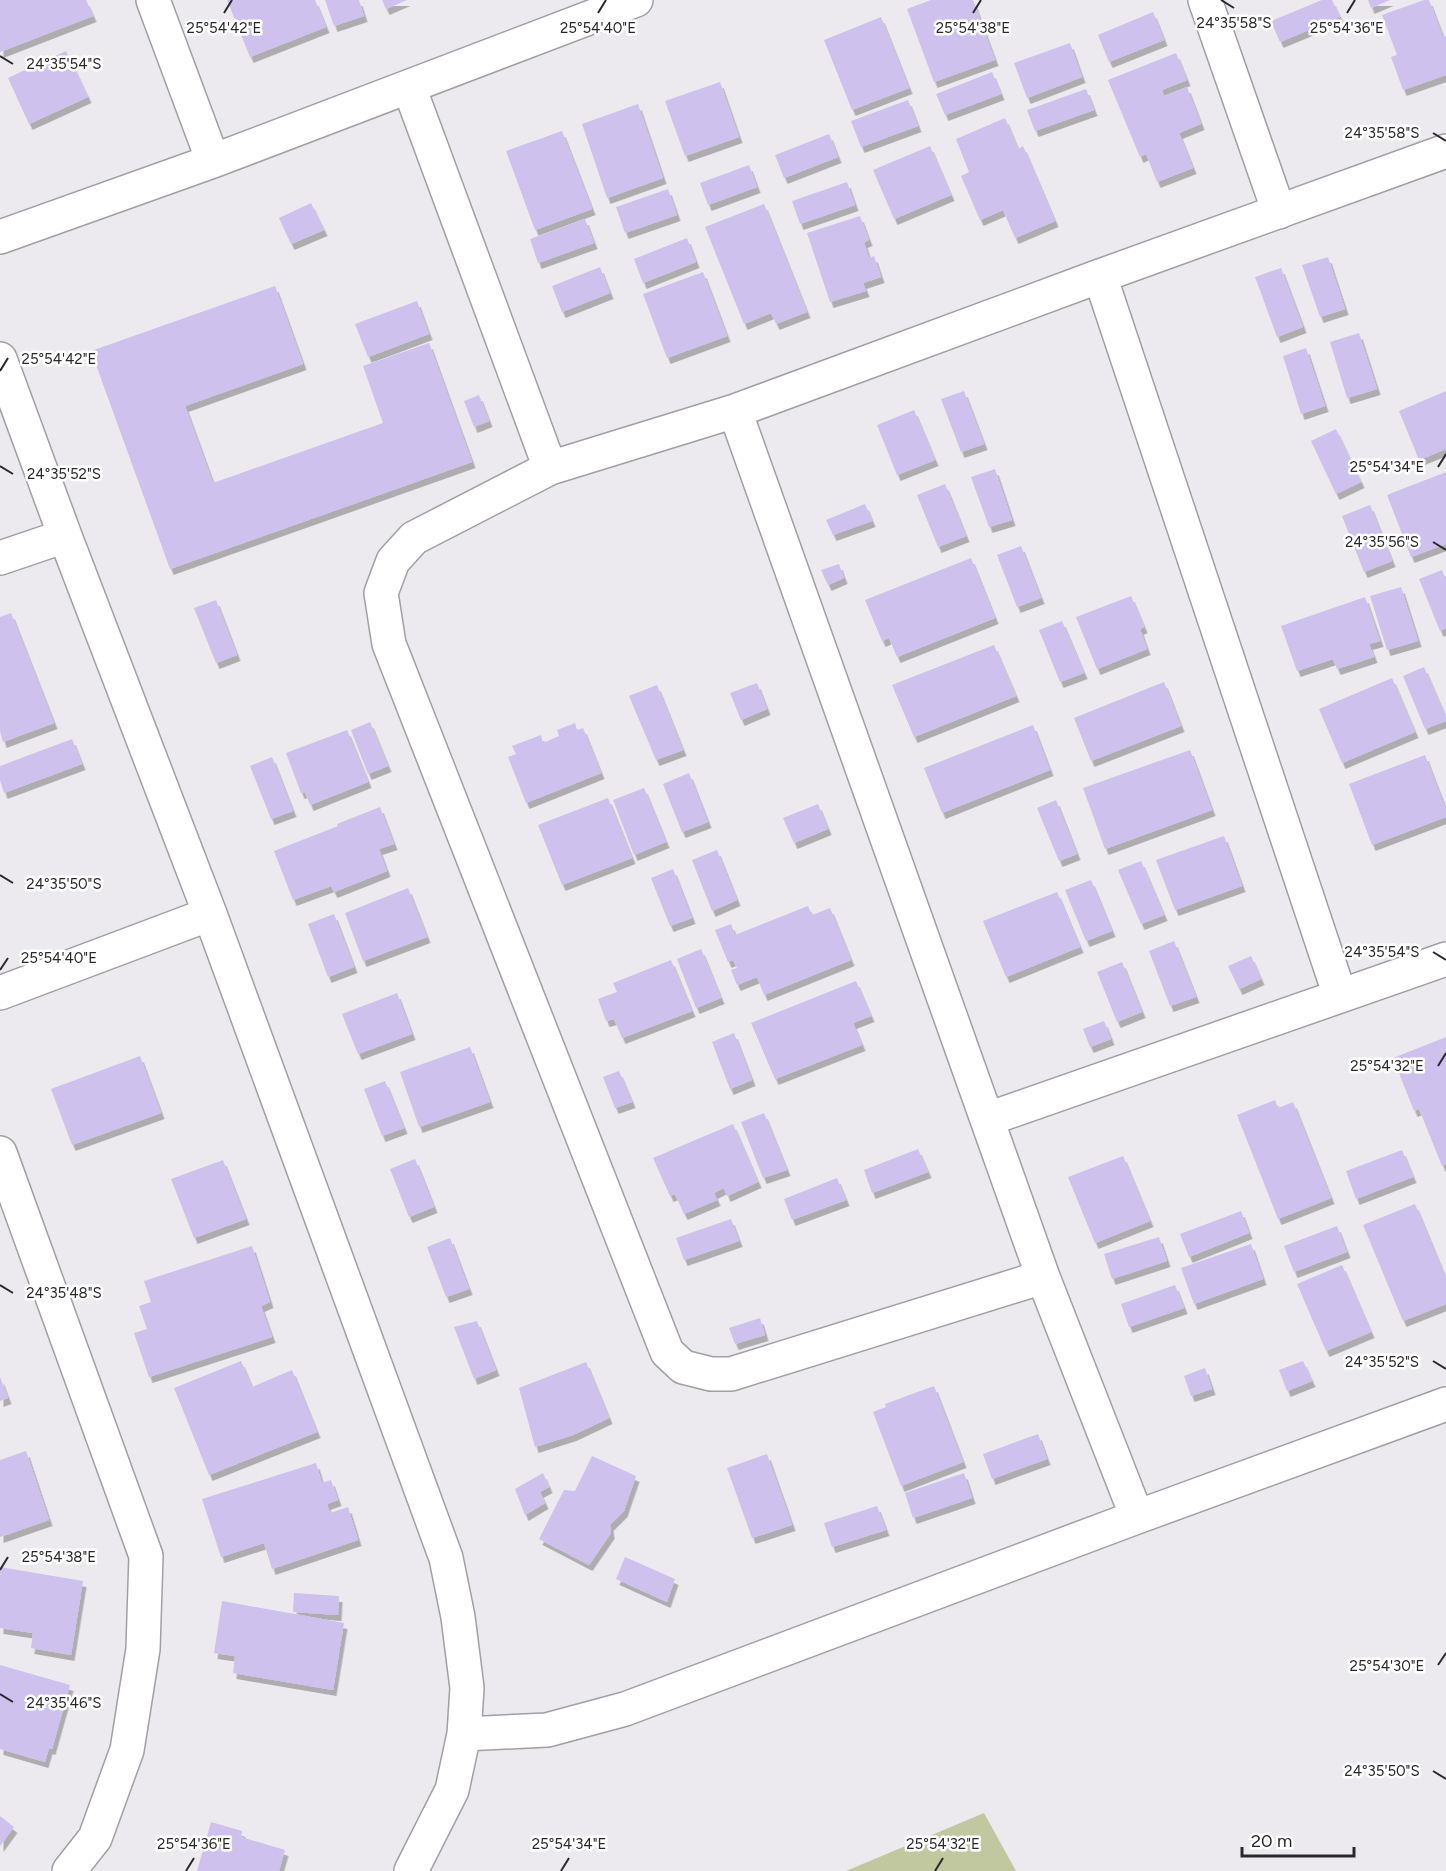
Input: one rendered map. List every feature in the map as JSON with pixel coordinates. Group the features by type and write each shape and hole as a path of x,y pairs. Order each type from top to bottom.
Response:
{"street":[{"path":"153,0 213,161"},
{"path":"0,237 213,161 409,87 572,11 636,0"},
{"path":"1205,0 1279,212"},
{"path":"409,87 550,468"},
{"path":"1043,1276 730,1374 711,1374 683,1367 667,1352 388,644 381,593 393,561 414,538 550,468 735,411 1446,151"},
{"path":"1100,276 1340,996"},
{"path":"0,359 65,536 210,914 446,1558 458,1617 467,1688 464,1734 452,1790 411,1871"},
{"path":"735,411 1043,1276 1137,1517"},
{"path":"0,558 65,536"},
{"path":"0,993 210,914"},
{"path":"988,1119 1446,959"},
{"path":"0,1154 146,1556 143,1649 127,1750 95,1838 69,1871"},
{"path":"464,1734 547,1730 624,1709 1446,1404"}],"green space":[{"path":"984,1813 1016,1871 846,1871"}],"building":[{"path":"0,0 86,0 93,16 0,52"},
{"path":"227,0 315,0 326,27 250,57"},
{"path":"325,0 359,0 364,16 334,26"},
{"path":"382,0 407,0 386,9"},
{"path":"931,0 973,0 995,60 934,82 907,9"},
{"path":"1322,0 1332,0 1340,17 1280,42 1271,21"},
{"path":"1368,0 1390,0 1371,8"},
{"path":"1429,0 1443,37 1446,36 1446,75 1403,90 1391,57 1397,55 1382,15"},
{"path":"1153,12 1164,40 1109,62 1098,35"},
{"path":"881,17 909,88 852,110 824,40"},
{"path":"1070,43 1082,77 1027,98 1014,63"},
{"path":"66,51 88,97 29,124 8,78"},
{"path":"1176,53 1187,80 1162,90 1164,96 1187,87 1201,124 1179,133 1193,168 1157,182 1146,154 1140,157 1108,80"},
{"path":"992,72 1001,94 945,115 936,94"},
{"path":"720,82 739,137 685,156 665,101"},
{"path":"1086,89 1094,110 1035,131 1027,110"},
{"path":"908,100 918,126 861,147 851,121"},
{"path":"638,104 663,178 607,198 582,124"},
{"path":"1005,118 1018,149 1023,146 1055,221 1015,238 1003,210 980,220 961,176 969,172 956,139"},
{"path":"562,131 592,209 535,230 506,151"},
{"path":"829,134 838,157 784,178 775,155"},
{"path":"930,146 951,195 894,219 873,170"},
{"path":"749,165 757,187 708,205 700,183"},
{"path":"847,182 855,205 800,224 792,201"},
{"path":"668,189 677,215 625,233 616,207"},
{"path":"311,203 324,230 291,244 279,218"},
{"path":"764,204 807,312 776,324 771,313 744,324 705,227"},
{"path":"860,216 869,240 864,242 869,258 874,256 881,277 863,283 866,291 830,302 807,233"},
{"path":"585,219 594,243 538,263 530,239"},
{"path":"687,238 696,262 643,283 634,259"},
{"path":"1328,257 1345,309 1320,317 1302,265"},
{"path":"600,267 610,293 562,312 552,286"},
{"path":"1281,268 1303,327 1277,337 1255,277"},
{"path":"703,272 727,336 667,358 643,294"},
{"path":"275,286 303,364 185,406 213,483 383,423 363,366 429,343 472,462 170,569 91,351"},
{"path":"417,301 429,334 368,357 355,324"},
{"path":"1359,333 1377,389 1347,398 1330,342"},
{"path":"1306,348 1325,406 1301,414 1283,356"},
{"path":"964,391 984,444 961,452 941,399"},
{"path":"1446,391 1446,449 1419,460 1399,411"},
{"path":"479,395 489,421 474,427 464,401"},
{"path":"914,410 935,460 897,475 877,425"},
{"path":"1336,429 1361,482 1336,494 1311,441"},
{"path":"995,469 1012,520 989,527 971,477"},
{"path":"1446,472 1446,544 1411,557 1387,495"},
{"path":"945,484 966,536 938,547 917,495"},
{"path":"865,504 872,521 833,535 826,520"},
{"path":"1370,505 1392,561 1364,572 1342,516"},
{"path":"1021,546 1041,598 1017,607 997,555"},
{"path":"971,558 995,618 897,657 889,638 882,641 865,600"},
{"path":"839,564 844,578 828,585 821,570"},
{"path":"1442,570 1446,581 1446,628 1440,631 1419,579"},
{"path":"1401,587 1418,641 1387,650 1370,596"},
{"path":"1131,596 1144,627 1140,629 1147,649 1097,669 1076,617"},
{"path":"1365,597 1380,641 1369,644 1374,657 1337,669 1333,659 1297,671 1281,626"},
{"path":"216,600 237,655 216,663 194,608"},
{"path":"11,613 54,723 3,742 0,731 0,617"},
{"path":"1062,621 1084,673 1060,682 1039,630"},
{"path":"994,645 1016,696 914,737 892,685"},
{"path":"1424,667 1446,718 1446,721 1425,729 1403,676"},
{"path":"1392,678 1415,732 1342,763 1319,709"},
{"path":"1164,682 1181,726 1091,761 1074,718"},
{"path":"757,683 767,709 741,720 730,693"},
{"path":"657,685 683,750 656,760 629,696"},
{"path":"370,722 388,766 368,774 351,730"},
{"path":"575,723 577,730 583,728 601,773 526,803 508,757 516,754 512,746 541,735 543,743 559,736 557,730"},
{"path":"1033,725 1050,770 942,813 924,768"},
{"path":"347,730 368,782 310,805 305,792 301,793 286,753"},
{"path":"72,739 82,764 4,793 0,780 0,766"},
{"path":"1190,750 1212,810 1105,849 1083,788"},
{"path":"1425,755 1446,810 1446,817 1372,845 1349,784"},
{"path":"272,757 293,811 271,819 250,766"},
{"path":"689,773 708,822 682,832 663,784"},
{"path":"644,788 666,842 634,855 613,800"},
{"path":"608,798 632,858 562,885 538,825"},
{"path":"1056,800 1077,854 1059,861 1037,808"},
{"path":"818,804 828,829 794,843 783,818"},
{"path":"380,807 394,844 379,849 387,871 334,892 331,886 293,900 274,851"},
{"path":"1224,836 1242,886 1175,910 1156,860"},
{"path":"717,850 737,900 712,911 692,860"},
{"path":"1141,861 1164,915 1141,924 1118,870"},
{"path":"673,869 692,918 670,926 651,878"},
{"path":"1091,880 1112,931 1086,941 1065,890"},
{"path":"408,888 427,937 363,961 345,913"},
{"path":"1057,892 1080,947 1006,977 983,921"},
{"path":"808,906 812,915 830,908 851,960 764,995 757,977 737,985 731,970 737,968 733,960 728,962 715,930 731,924 735,935"},
{"path":"334,914 354,967 328,977 308,924"},
{"path":"1174,941 1196,997 1170,1006 1149,951"},
{"path":"701,949 721,998 696,1008 677,959"},
{"path":"1251,956 1261,979 1239,989 1228,966"},
{"path":"671,960 692,1011 622,1038 614,1019 606,1021 598,999 617,992 613,983"},
{"path":"1122,962 1142,1012 1117,1022 1097,972"},
{"path":"856,981 871,1016 853,1023 862,1045 775,1079 751,1023"},
{"path":"397,993 412,1034 358,1054 342,1014"},
{"path":"1104,1021 1111,1039 1090,1047 1083,1029"},
{"path":"734,1033 752,1080 730,1089 712,1042"},
{"path":"1446,1037 1446,1164 1442,1166 1419,1109 1414,1111 1393,1058"},
{"path":"470,1047 490,1102 419,1127 400,1072"},
{"path":"140,1056 161,1113 72,1145 51,1089"},
{"path":"619,1071 632,1102 615,1108 603,1077"},
{"path":"385,1081 404,1128 382,1136 364,1089"},
{"path":"1275,1100 1278,1108 1293,1102 1331,1198 1278,1219 1237,1115"},
{"path":"764,1113 787,1170 763,1178 741,1122"},
{"path":"733,1124 758,1182 727,1196 724,1188 714,1193 717,1200 684,1214 675,1194 670,1196 653,1158"},
{"path":"918,1149 928,1172 872,1193 864,1170"},
{"path":"1402,1150 1413,1177 1356,1199 1346,1171"},
{"path":"1123,1156 1150,1221 1095,1243 1068,1177"},
{"path":"415,1159 434,1207 409,1217 390,1169"},
{"path":"223,1160 246,1219 194,1238 171,1179"},
{"path":"837,1178 846,1200 792,1220 784,1199"},
{"path":"1415,1204 1446,1279 1446,1304 1403,1321 1363,1225"},
{"path":"1241,1211 1249,1233 1189,1257 1180,1234"},
{"path":"731,1219 739,1241 684,1260 676,1238"},
{"path":"1337,1226 1347,1252 1294,1272 1284,1246"},
{"path":"1159,1237 1167,1261 1112,1279 1104,1254"},
{"path":"450,1238 469,1289 446,1297 427,1247"},
{"path":"1251,1244 1263,1279 1194,1304 1181,1268"},
{"path":"252,1246 270,1302 261,1306 272,1337 149,1377 134,1333 147,1329 139,1306 151,1302 144,1281"},
{"path":"1342,1265 1371,1332 1326,1351 1297,1284"},
{"path":"1175,1285 1184,1308 1129,1327 1121,1304"},
{"path":"760,1318 765,1335 735,1344 729,1328"},
{"path":"477,1321 496,1370 474,1379 454,1327"},
{"path":"241,1361 252,1387 292,1370 317,1432 209,1475 174,1388"},
{"path":"1303,1361 1312,1381 1287,1391 1279,1370"},
{"path":"586,1362 609,1418 573,1435 535,1447 519,1388"},
{"path":"1205,1368 1212,1389 1191,1396 1184,1376"},
{"path":"0,1377 8,1398 0,1401"},
{"path":"934,1386 963,1462 901,1486 873,1412 886,1407 885,1404"},
{"path":"1038,1434 1047,1459 992,1479 983,1454"},
{"path":"26,1451 49,1520 0,1537 0,1460"},
{"path":"767,1454 792,1525 752,1538 727,1468"},
{"path":"592,1456 636,1476 624,1511 610,1525 611,1533 589,1565 539,1539 564,1490 575,1491"},
{"path":"316,1463 322,1483 331,1480 338,1500 327,1504 330,1513 348,1507 358,1540 272,1569 264,1543 221,1557 202,1499"},
{"path":"543,1473 549,1487 540,1492 545,1503 525,1515 515,1489"},
{"path":"964,1473 972,1498 913,1518 905,1493"},
{"path":"877,1506 886,1530 832,1547 824,1523"},
{"path":"625,1557 675,1579 667,1602 616,1579"},
{"path":"0,1567 83,1581 71,1655 31,1648 33,1633 0,1628"},
{"path":"294,1593 339,1596 338,1615 293,1612"},
{"path":"222,1601 344,1623 333,1690 233,1673 235,1656 214,1653"},
{"path":"0,1665 70,1685 52,1749 49,1748 45,1762 0,1749"},
{"path":"0,1816 14,1827 0,1846"},
{"path":"211,1822 242,1831 241,1837 285,1850 279,1871 197,1871"}]}
